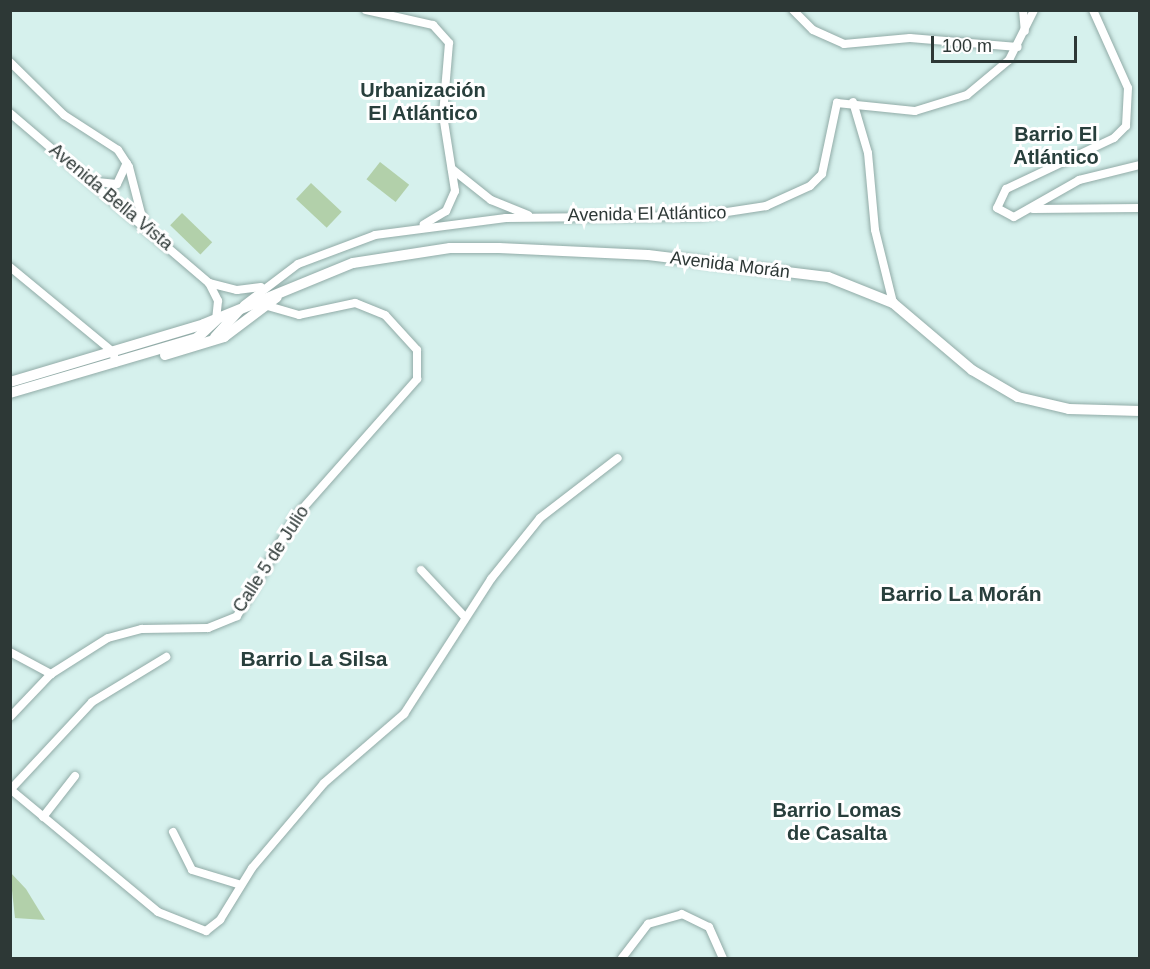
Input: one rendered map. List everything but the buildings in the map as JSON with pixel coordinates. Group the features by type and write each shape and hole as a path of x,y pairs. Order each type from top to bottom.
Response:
{"main road":[{"name":"Avenida Morán","path":"216,320 287,287 397,254 499,248 749,265 828,278 893,303 972,370 1018,397 1070,409 1140,411"},
{"name":"Avenida Morán","path":"139,356 156,358 206,344 246,325 287,287"},
{"path":"206,344 239,310"},
{"path":"10,393 216,320"},
{"path":"10,382 115,357 139,356 197,338 216,320"}],"street":[{"path":"366,10 426,22 445,34 451,53 443,115 455,191 446,211 402,230"},
{"path":"793,10 813,30 844,44 910,38 1018,47"},
{"path":"1023,10 1026,33"},
{"path":"893,303 875,230 868,153 853,102 915,111 952,101 988,82 1018,47 1034,10"},
{"path":"1093,10 1126,82 1126,126 1114,138 1006,189 997,208 1007,218 1033,209 1079,180 1140,165"},
{"path":"10,62 53,106 104,138 127,162 143,221"},
{"name":"Avenida El Atlántico","path":"239,310 266,286 337,246 402,230 532,216 701,216 766,206 810,186 822,174 830,152 832,110 837,103 853,102"},
{"name":"Avenida Bella Vista","path":"10,113 143,221 209,283 237,290 266,286"},
{"path":"88,178 117,184 127,162"},
{"path":"450,168 491,200 532,216"},
{"path":"1033,209 1140,208"},
{"path":"10,267 115,357"},
{"path":"209,283 218,301 216,320"},
{"name":"Calle 5 de Julio","path":"10,717 51,674 89,647 129,631 208,628 237,616 296,516 417,379 417,350 385,315 355,303 299,315 268,306"},
{"path":"166,657 92,702 11,789 158,912 206,931 220,920 241,885 331,776 404,714 465,617 540,518 618,458"},
{"path":"421,570 465,617"},
{"path":"10,652 51,674"},
{"path":"43,817 75,776"},
{"path":"173,832 192,870 241,885"},
{"path":"622,958 648,924 682,915 709,927 723,958"}],"green space":[{"path":"380,162 409,185 396,202 366,179"},
{"path":"311,183 342,212 327,228 296,199"},
{"path":"182,213 212,242 200,254 170,225"},
{"path":"10,872 26,889 45,920 15,918"}],"district":[{"name":"Urbanización El Atlántico","path":"423,102"},
{"name":"Barrio El Atlántico","path":"1056,146"},
{"name":"Barrio La Morán","path":"961,594"},
{"name":"Barrio La Silsa","path":"314,659"},
{"name":"Barrio Lomas de Casalta","path":"837,822"}]}
